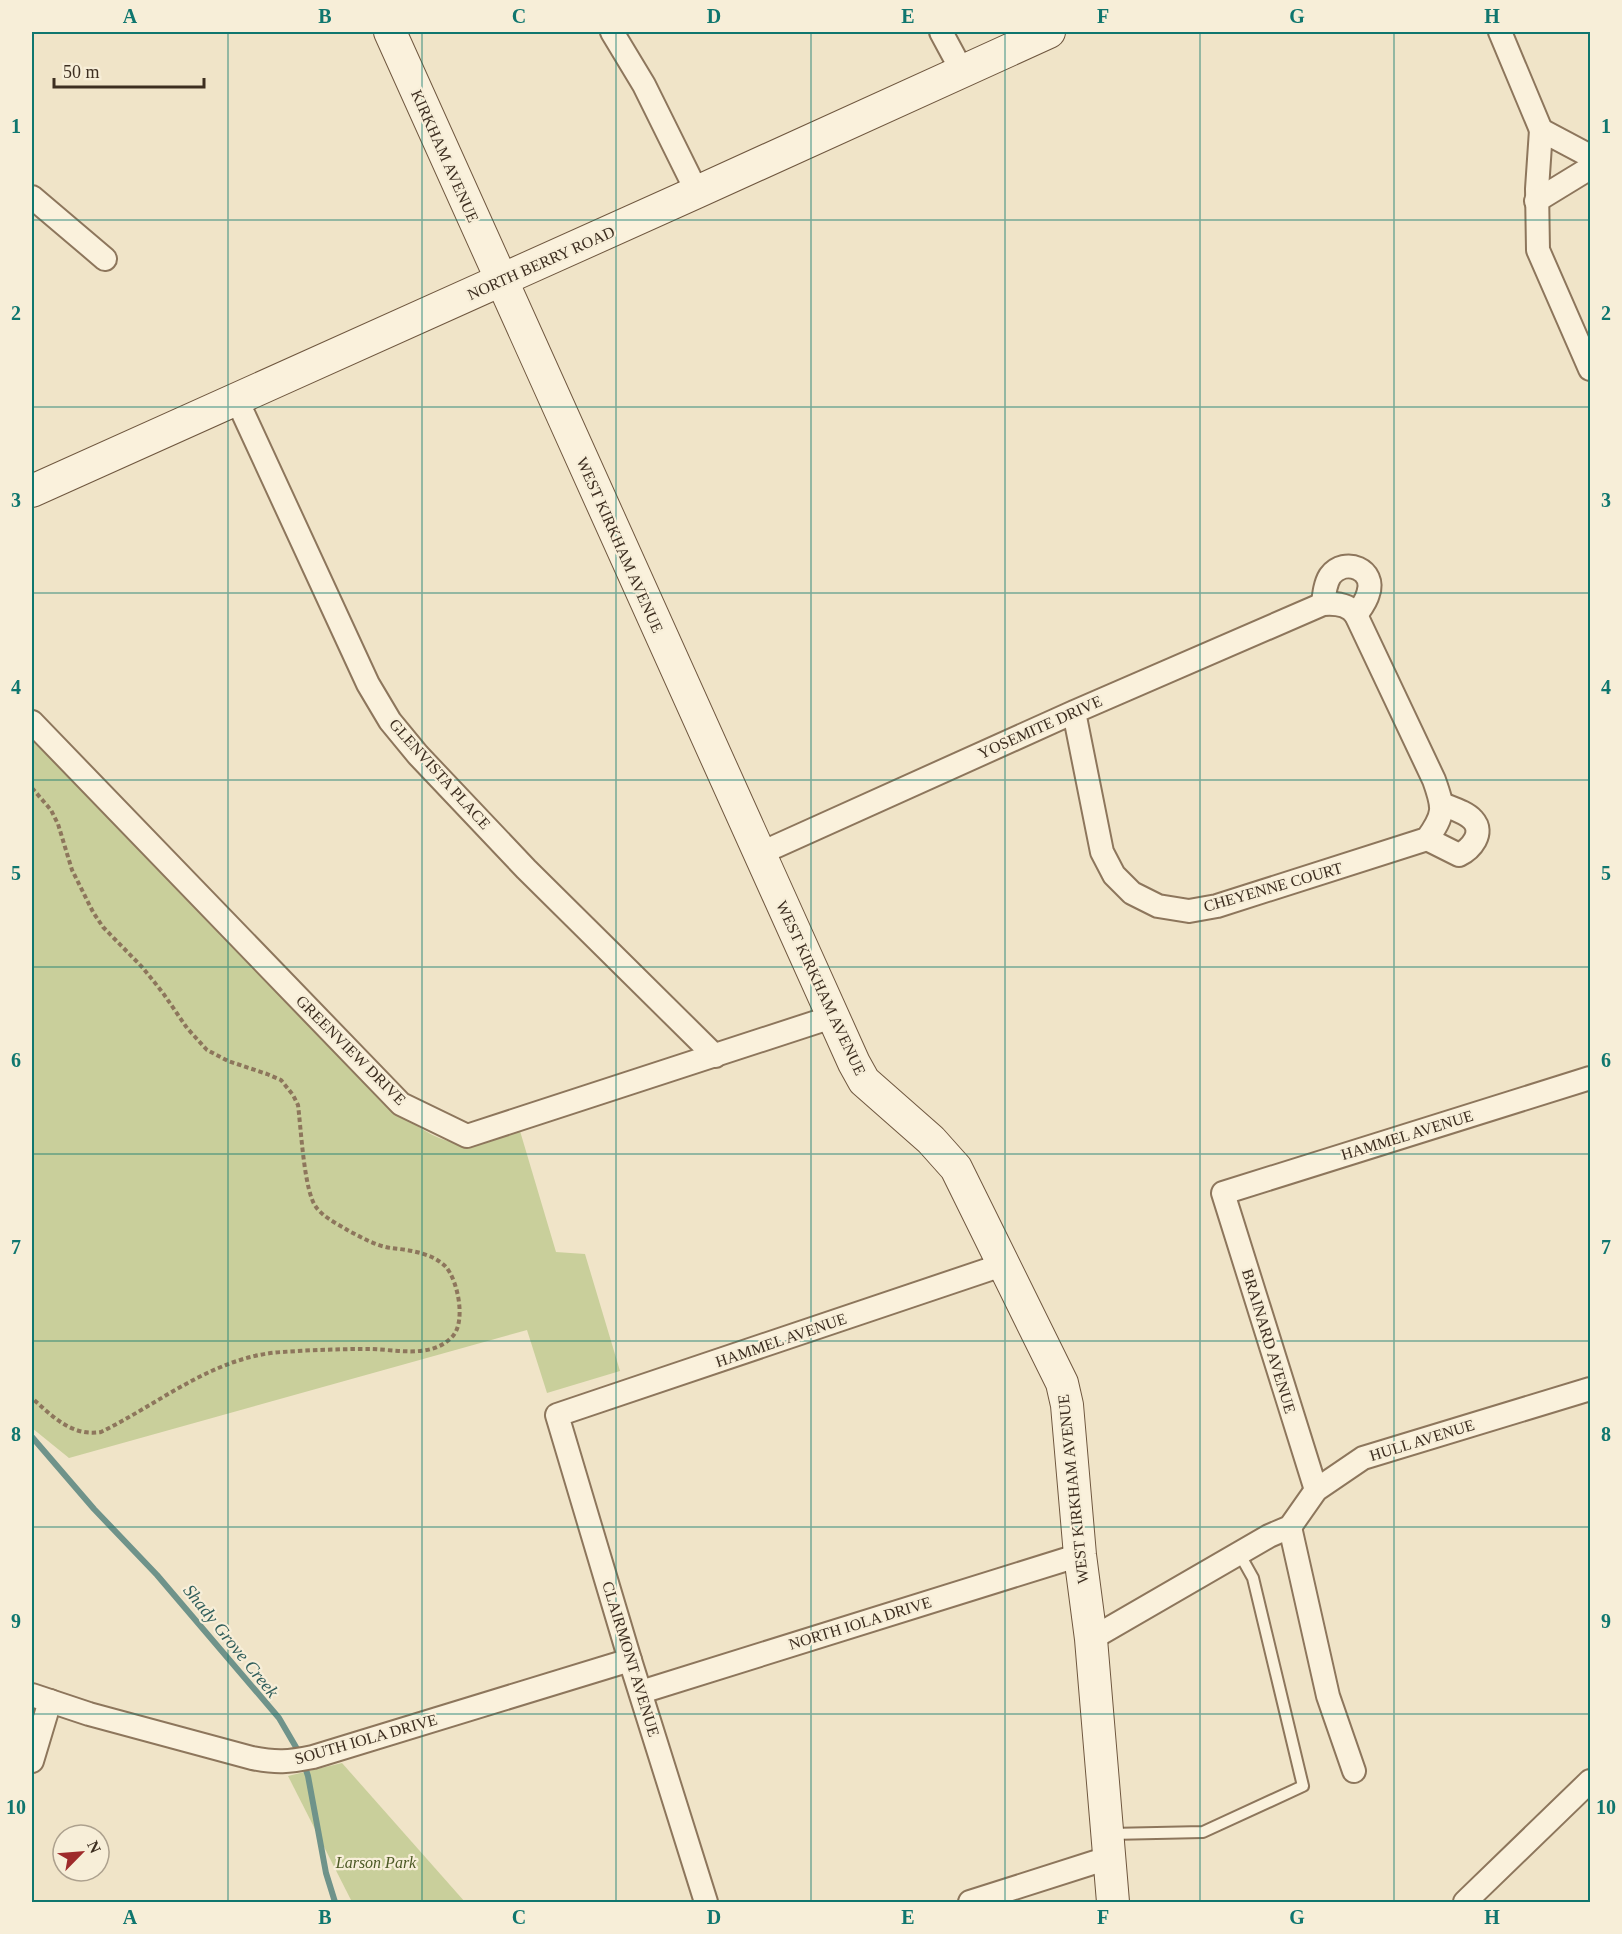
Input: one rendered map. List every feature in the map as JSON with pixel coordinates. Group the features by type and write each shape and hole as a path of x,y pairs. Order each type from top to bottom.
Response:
{"street":[{"name":"KIRKHAM AVENUE","path":"390,32 501,281"},
{"path":"612,32 644,85 697,192"},
{"path":"941,32 962,71"},
{"name":"NORTH BERRY ROAD","path":"32,491 1049,32"},
{"path":"1500,32 1542,130 1536,201 1538,250 1590,369"},
{"path":"1542,130 1590,156"},
{"path":"1536,201 1590,168"},
{"path":"32,197 105,260"},
{"name":"WEST KIRKHAM AVENUE","path":"501,281 832,1017 864,1081 931,1140 956,1167 1062,1383 1067,1405 1080,1555 1091,1639 1113,1902"},
{"name":"GLENVISTA PLACE","path":"236,398 368,684 390,720 418,755 526,869 715,1056"},
{"path":"1356,615 1368,595 1370,585 1367,574 1358,568 1347,566 1331,574 1325,588 1330,604 1353,611 1356,615 1434,780 1442,804 1438,824 1427,839 1459,855 1470,849 1476,838 1476,825 1472,818 1442,804"},
{"name":"YOSEMITE DRIVE","path":"759,854 1074,712 1330,604"},
{"name":"CHEYENNE COURT","path":"1074,712 1102,852 1114,875 1132,893 1158,906 1190,910 1217,906 1427,839"},
{"name":"GREENVIEW DRIVE","path":"32,722 401,1104 467,1136 832,1017"},
{"name":"HAMMEL AVENUE","path":"1223,1193 1590,1078"},
{"name":"BRAINARD AVENUE","path":"1223,1193 1316,1490"},
{"name":"HAMMEL AVENUE","path":"557,1415 1005,1264"},
{"name":"HULL AVENUE","path":"1290,1527 1316,1490 1363,1458 1590,1392"},
{"name":"CLAIRMONT AVENUE","path":"557,1415 630,1660 706,1902"},
{"path":"1091,1639 1269,1536 1290,1527 1328,1696 1354,1771"},
{"name":"NORTH IOLA DRIVE","path":"641,1692 1080,1555"},
{"name":"SOUTH IOLA DRIVE","path":"41,1698 89,1714 277,1763 313,1757 630,1660"},
{"path":"32,1761 41,1698"},
{"path":"1465,1902 1590,1781"},
{"path":"970,1902 1107,1846"}],"lane":[{"path":"1107,1846 1203,1832 1303,1786 1253,1578 1239,1553"}],"path":[{"path":"32,788 55,817 72,870 93,912 103,927 164,993 187,1028 207,1050 228,1061 281,1080 293,1095 298,1105 308,1178 315,1206 332,1221 367,1240 384,1247 410,1250 444,1264 457,1286 460,1317 452,1338 430,1349 415,1352 369,1349 280,1352 248,1358 175,1389 100,1432 89,1434 78,1432 62,1424 32,1398"}],"green space":[{"path":"32,736 409,1120 425,1131 451,1142 475,1142 520,1131 556,1252 585,1254 620,1371 547,1393 527,1330 69,1458 32,1428"},
{"name":"Larson Park","path":"342,1763 465,1902 352,1902 288,1776"}],"waterway":[{"name":"Shady Grove Creek","path":"32,1437 94,1509 157,1575 279,1718 300,1754"},
{"name":"Shady Grove Creek","path":"304,1764 326,1873 335,1902"}]}
